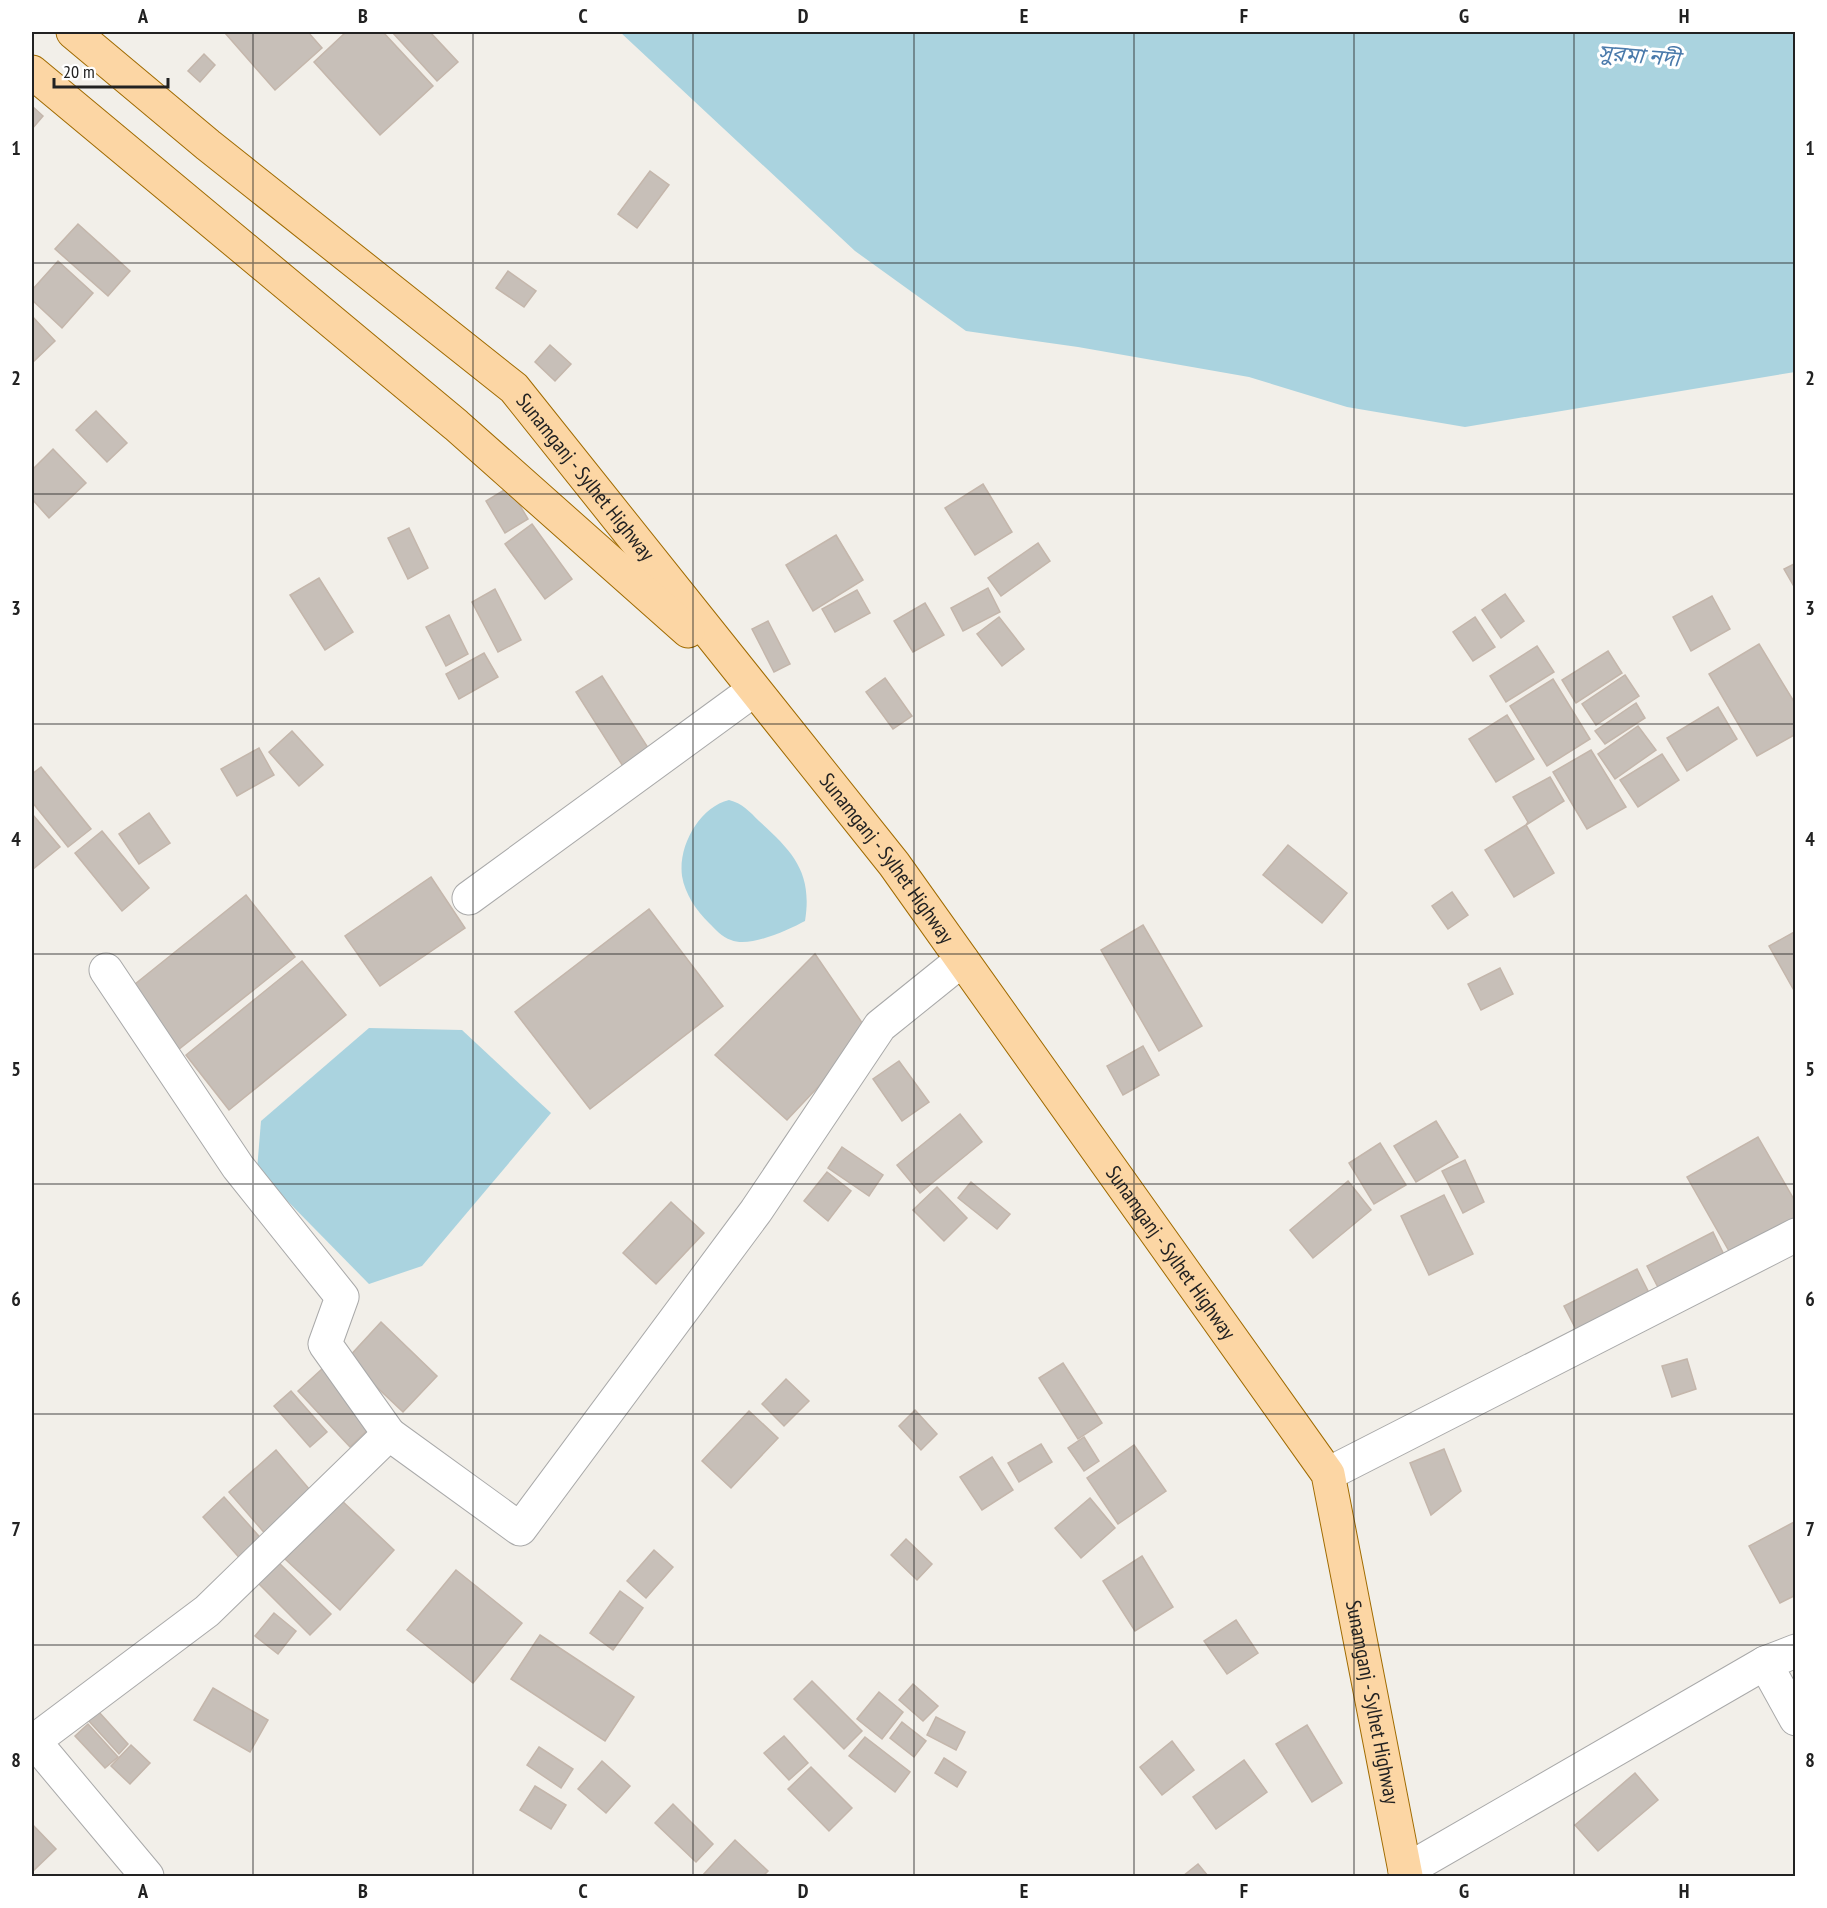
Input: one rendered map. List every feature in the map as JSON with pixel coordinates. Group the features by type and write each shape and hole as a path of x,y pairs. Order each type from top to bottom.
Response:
{"main road":[{"name":"Sunamganj - Sylhet Highway","path":"73,32 208,145 514,388 894,864 1328,1474 1406,1874"},
{"path":"32,72 456,425 754,690"}],"street":[{"path":"469,898 754,690"},
{"path":"106,970 238,1167 342,1297 325,1344 389,1434 520,1529 756,1211 880,1026 962,960"},
{"path":"1328,1474 1796,1235"},
{"path":"147,1876 34,1740 207,1611 389,1434"},
{"path":"1406,1874 1765,1663 1796,1651"},
{"path":"1765,1663 1796,1719"}],"water":[{"name":"সুরমা নদী","path":"620,32 1795,32 1795,372 1465,427 1347,407 1249,377 1078,347 966,331 855,251"},
{"path":"729,800 746,808 781,842 797,864 806,889 805,921 769,937 748,942 731,940 714,928 692,901 682,876 684,852 693,829 709,810"},
{"path":"369,1028 462,1030 551,1113 422,1266 369,1284 257,1170 261,1121"}],"building":[{"path":"308,32 322,48 275,90 225,33"},
{"path":"346,32 383,32 433,86 380,135 314,62"},
{"path":"392,32 430,32 458,62 437,81"},
{"path":"204,54 215,65 200,82 188,71"},
{"path":"32,106 43,116 32,129"},
{"path":"650,171 669,185 637,228 618,214"},
{"path":"78,224 130,271 108,296 55,249"},
{"path":"58,261 93,293 62,328 32,300 32,290"},
{"path":"508,271 536,291 524,307 496,288"},
{"path":"32,316 55,341 32,363"},
{"path":"550,345 571,364 555,381 535,362"},
{"path":"96,411 127,443 107,462 76,430"},
{"path":"53,449 86,483 49,518 32,499 32,470"},
{"path":"983,484 1012,532 975,555 945,508"},
{"path":"509,487 528,519 505,533 486,501"},
{"path":"532,524 572,579 545,599 505,544"},
{"path":"409,528 428,568 408,579 388,538"},
{"path":"836,535 863,580 813,611 786,565"},
{"path":"1038,543 1050,561 1001,596 988,578"},
{"path":"1796,563 1796,590 1784,569"},
{"path":"319,578 353,632 325,650 290,595"},
{"path":"988,588 1000,612 963,631 951,608"},
{"path":"495,589 521,640 498,652 472,602"},
{"path":"857,590 870,613 835,632 822,609"},
{"path":"1505,594 1524,621 1501,638 1482,610"},
{"path":"1712,596 1730,629 1691,651 1673,617"},
{"path":"925,603 944,635 913,652 894,621"},
{"path":"449,615 468,654 446,666 426,627"},
{"path":"999,617 1024,649 1002,666 977,634"},
{"path":"1475,617 1495,647 1473,661 1453,632"},
{"path":"768,621 790,664 774,672 752,629"},
{"path":"1759,644 1796,705 1796,734 1757,756 1709,674"},
{"path":"1537,646 1554,672 1506,702 1490,676"},
{"path":"1608,651 1622,673 1576,703 1562,680"},
{"path":"484,653 498,677 459,699 446,674"},
{"path":"1625,675 1639,696 1596,725 1582,704"},
{"path":"602,676 652,754 626,771 576,692"},
{"path":"885,678 912,716 893,729 866,692"},
{"path":"1553,679 1590,739 1547,766 1510,706"},
{"path":"1636,703 1645,718 1605,744 1595,731"},
{"path":"1718,707 1737,739 1687,771 1667,738"},
{"path":"1507,715 1534,759 1496,782 1469,739"},
{"path":"1638,726 1656,750 1615,779 1598,754"},
{"path":"292,731 323,765 299,786 269,752"},
{"path":"259,748 274,775 237,796 221,769"},
{"path":"1591,750 1626,807 1587,829 1553,772"},
{"path":"1662,754 1679,780 1638,807 1620,780"},
{"path":"41,767 91,829 68,847 32,802 32,774"},
{"path":"1550,777 1564,801 1526,825 1528,822 1513,797"},
{"path":"149,813 170,843 139,864 119,834"},
{"path":"32,816 60,847 32,870"},
{"path":"1526,825 1554,873 1514,897 1485,850"},
{"path":"102,831 149,888 122,911 75,853"},
{"path":"1288,845 1347,893 1322,923 1263,875"},
{"path":"431,877 465,928 380,986 345,936"},
{"path":"1452,892 1468,915 1448,929 1432,906"},
{"path":"246,895 295,957 178,1050 130,988"},
{"path":"649,909 723,1006 590,1109 515,1012"},
{"path":"1143,925 1202,1026 1159,1051 1101,950"},
{"path":"1796,931 1796,994 1769,946"},
{"path":"815,954 869,1033 787,1120 715,1055"},
{"path":"302,961 346,1015 229,1110 186,1055"},
{"path":"1500,968 1513,994 1481,1010 1468,984"},
{"path":"1143,1046 1159,1075 1123,1095 1107,1066"},
{"path":"899,1061 929,1102 902,1121 873,1079"},
{"path":"960,1114 982,1142 920,1193 897,1165"},
{"path":"1436,1121 1458,1157 1416,1182 1394,1146"},
{"path":"1758,1137 1796,1203 1796,1222 1733,1258 1687,1177"},
{"path":"1380,1143 1406,1185 1374,1204 1349,1163"},
{"path":"842,1147 883,1175 869,1196 828,1168"},
{"path":"1465,1160 1484,1202 1463,1213 1442,1171"},
{"path":"827,1172 851,1191 828,1221 804,1201"},
{"path":"1348,1181 1371,1210 1313,1258 1290,1230"},
{"path":"971,1182 1010,1214 997,1229 958,1198"},
{"path":"937,1187 967,1218 944,1241 913,1210"},
{"path":"1444,1195 1473,1254 1429,1275 1401,1216"},
{"path":"671,1202 704,1233 656,1284 623,1253"},
{"path":"1713,1232 1727,1261 1662,1295 1647,1266"},
{"path":"1637,1269 1652,1299 1580,1337 1564,1306"},
{"path":"381,1322 437,1376 403,1412 347,1359"},
{"path":"1687,1359 1696,1389 1672,1397 1662,1366"},
{"path":"1063,1363 1102,1423 1078,1439 1039,1378"},
{"path":"323,1368 374,1424 350,1447 298,1391"},
{"path":"786,1379 809,1401 784,1426 762,1404"},
{"path":"291,1391 327,1432 310,1447 274,1406"},
{"path":"915,1410 937,1434 921,1450 899,1426"},
{"path":"749,1411 778,1438 731,1488 702,1461"},
{"path":"1084,1437 1099,1461 1084,1471 1068,1448"},
{"path":"1041,1444 1052,1462 1019,1482 1008,1463"},
{"path":"1134,1445 1166,1491 1118,1524 1087,1478"},
{"path":"1444,1449 1461,1491 1431,1515 1410,1463"},
{"path":"276,1450 315,1496 268,1537 229,1492"},
{"path":"992,1457 1013,1490 982,1510 960,1477"},
{"path":"224,1497 266,1544 244,1563 203,1517"},
{"path":"1090,1498 1115,1528 1081,1558 1055,1528"},
{"path":"340,1499 394,1550 340,1610 285,1559"},
{"path":"1796,1521 1796,1595 1780,1603 1749,1546"},
{"path":"906,1539 932,1564 917,1580 891,1555"},
{"path":"654,1550 673,1567 646,1598 627,1581"},
{"path":"1142,1556 1173,1607 1135,1631 1103,1581"},
{"path":"276,1560 331,1614 310,1635 256,1581"},
{"path":"456,1570 522,1623 473,1683 407,1630"},
{"path":"620,1591 643,1608 613,1650 590,1633"},
{"path":"274,1613 296,1631 278,1654 255,1636"},
{"path":"1236,1620 1258,1653 1227,1674 1204,1641"},
{"path":"540,1635 634,1697 605,1741 511,1679"},
{"path":"812,1681 862,1731 844,1749 794,1699"},
{"path":"913,1684 938,1706 923,1721 899,1700"},
{"path":"213,1688 268,1720 250,1752 194,1720"},
{"path":"879,1692 903,1712 882,1739 857,1719"},
{"path":"98,1711 128,1744 119,1754 88,1720"},
{"path":"936,1717 965,1732 956,1750 927,1735"},
{"path":"902,1722 926,1741 914,1757 890,1738"},
{"path":"88,1724 118,1757 105,1768 75,1736"},
{"path":"1307,1725 1342,1783 1312,1802 1276,1744"},
{"path":"784,1736 808,1763 789,1780 764,1753"},
{"path":"865,1737 910,1772 895,1792 849,1756"},
{"path":"1172,1741 1194,1770 1162,1795 1140,1767"},
{"path":"131,1745 150,1763 130,1784 111,1766"},
{"path":"539,1747 573,1769 561,1788 527,1765"},
{"path":"944,1758 966,1772 957,1787 935,1773"},
{"path":"1244,1760 1267,1792 1216,1829 1193,1797"},
{"path":"602,1761 630,1786 606,1813 578,1789"},
{"path":"811,1767 852,1808 829,1831 788,1789"},
{"path":"1635,1773 1658,1800 1598,1851 1575,1825"},
{"path":"535,1786 566,1805 551,1829 520,1810"},
{"path":"673,1804 713,1844 696,1862 655,1823"},
{"path":"32,1824 56,1849 32,1872"},
{"path":"735,1840 768,1871 763,1876 702,1876"},
{"path":"1198,1864 1208,1876 1183,1876"}]}
